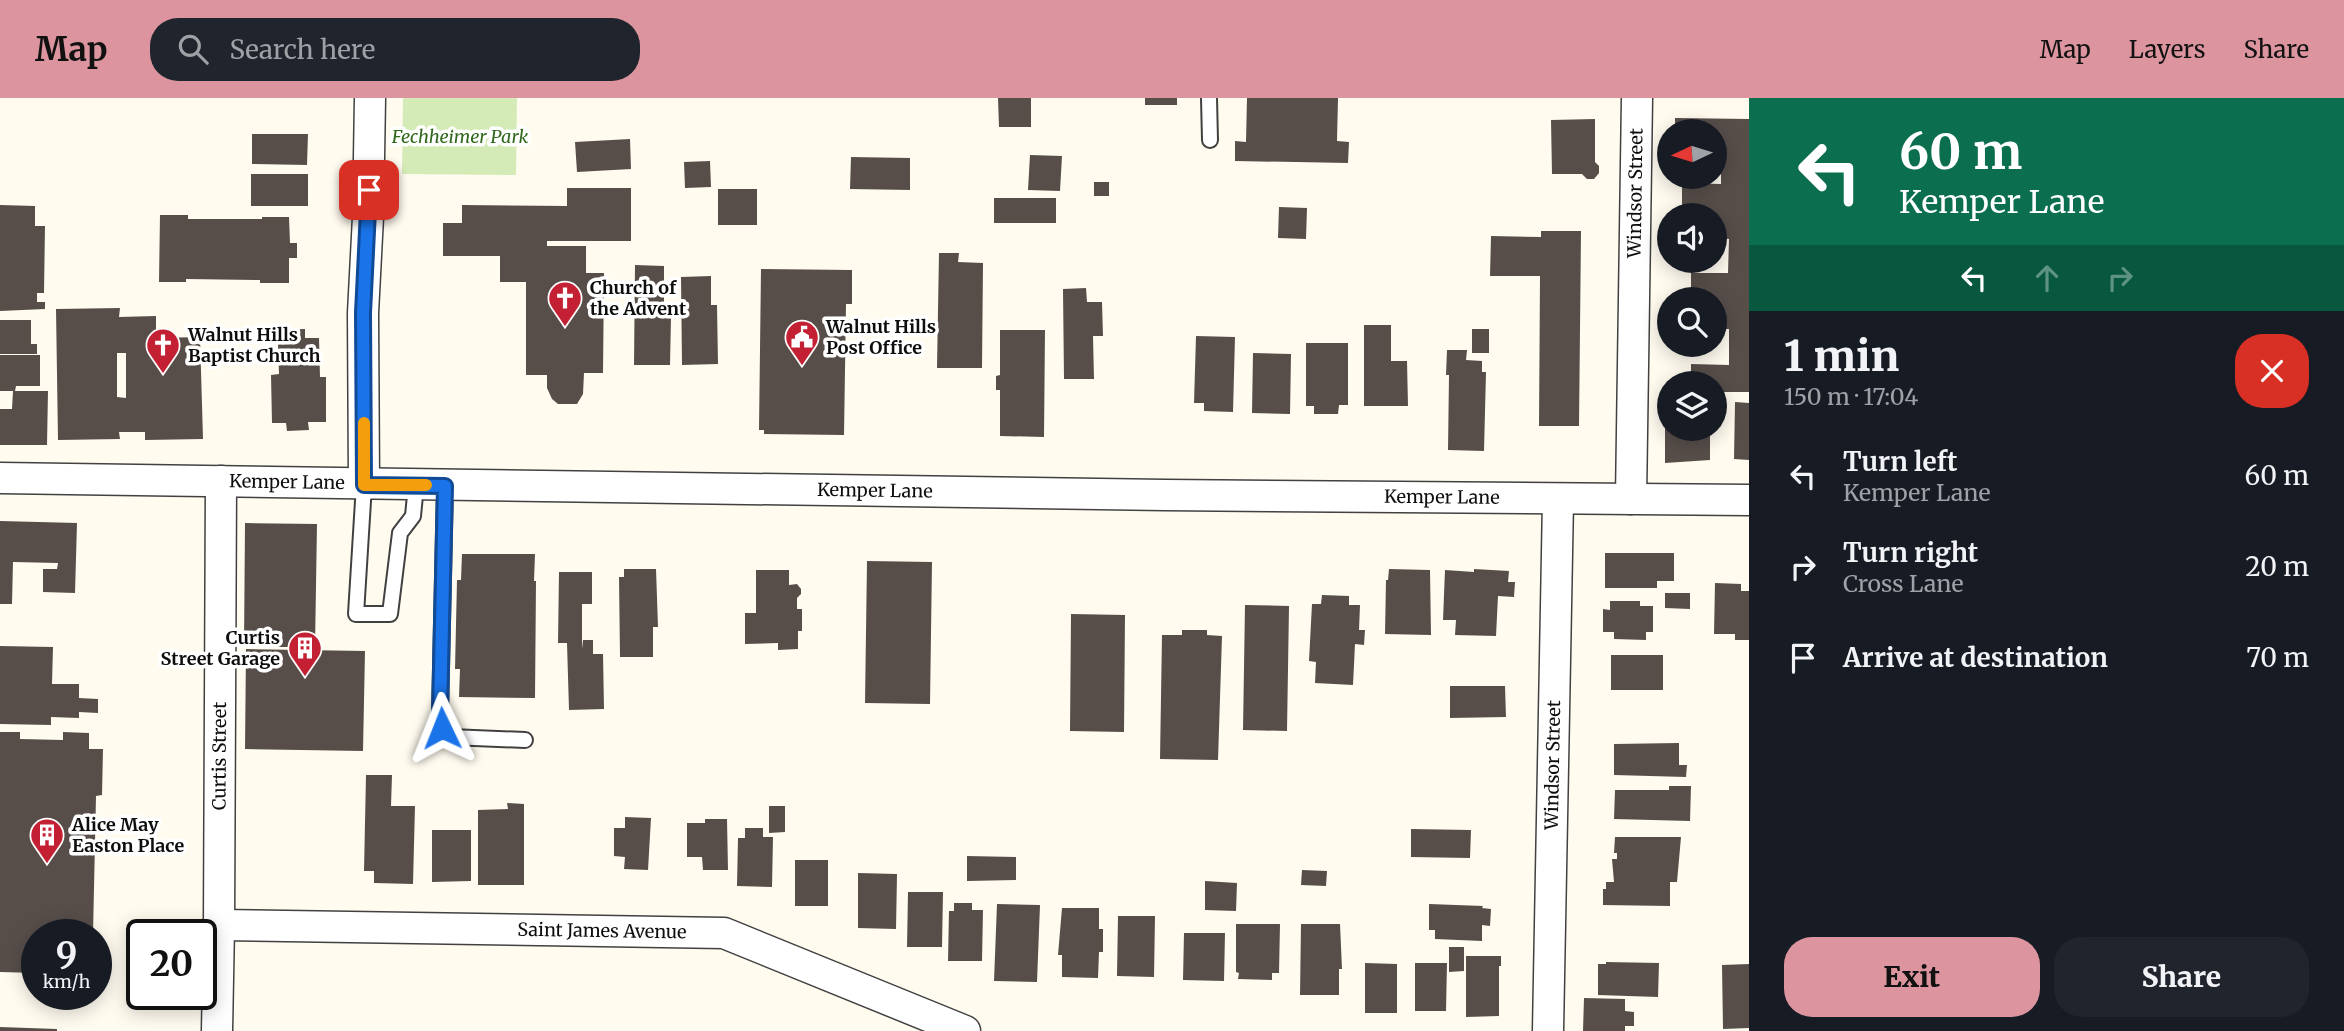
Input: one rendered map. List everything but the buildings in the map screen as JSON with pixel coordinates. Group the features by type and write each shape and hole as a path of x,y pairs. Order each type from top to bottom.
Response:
{"street":[{"path":"364,485 363,313 370,98"},
{"name":"Windsor Street","path":"1631,499 1637,98"},
{"name":"Kemper Lane","path":"0,478 364,485 1749,500"},
{"name":"Curtis Street","path":"217,1031 221,481"},
{"name":"Windsor Street","path":"1548,1031 1558,499"},
{"name":"Saint James Avenue","path":"219,925 724,933 965,1031"}],"lane":[{"path":"1209,98 1210,139"},
{"path":"364,485 356,614 390,614 400,533 431,485"},
{"path":"431,485 442,728 450,737 525,740"}],"green space":[{"name":"Fechheimer Park","path":"403,98 517,98 516,175 402,174"}],"slow traffic":[{"path":"364,423 364,485 426,485"}],"place":[{"name":"Church of the Advent","path":"565,328"},
{"name":"Walnut Hills Post Office","path":"802,367"},
{"name":"Walnut Hills Baptist Church","path":"163,375"},
{"name":"Curtis Street Garage","path":"305,678"},
{"name":"Alice May Easton Place","path":"47,865"}],"route":[{"path":"369,190 363,313 364,485 445,486 440,714 442,728"}]}
